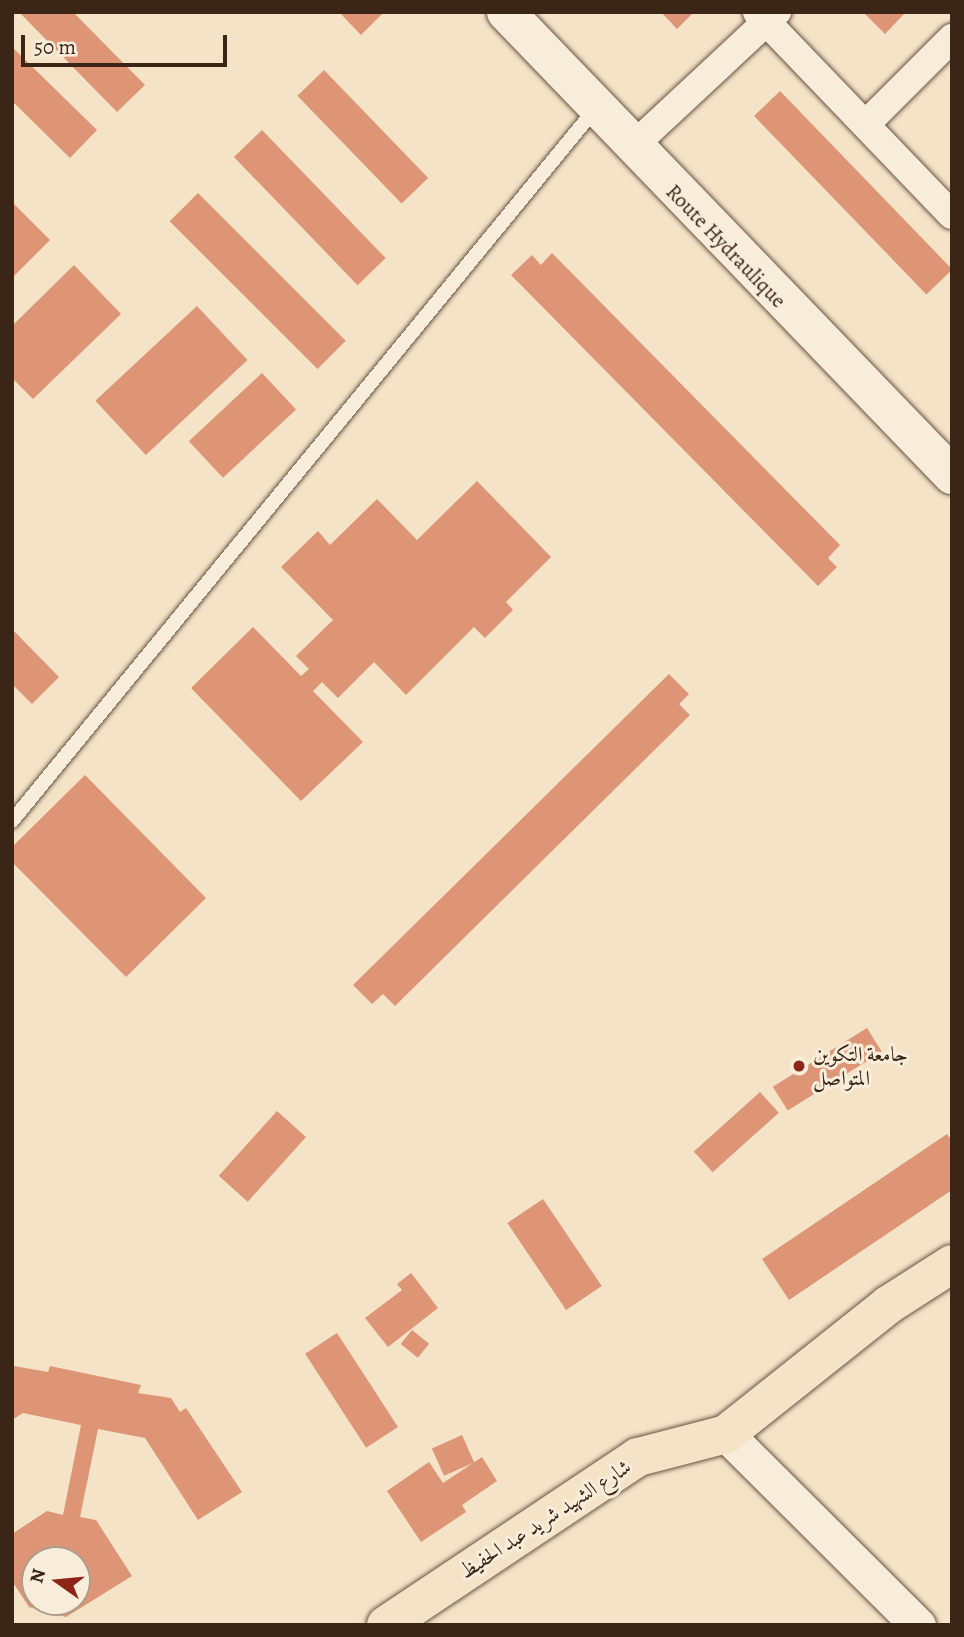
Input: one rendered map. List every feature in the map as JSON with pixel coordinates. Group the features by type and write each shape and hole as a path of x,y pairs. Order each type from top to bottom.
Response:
{"main road":[{"name":"Route Hydraulique","path":"506,12 631,148 952,475"},
{"name":"شارع الشهيد شريد عبد الحفيظ","path":"386,1625 638,1457 726,1434 888,1306 952,1264"}],"street":[{"path":"631,148 767,16 952,215"},
{"path":"866,124 952,38"},
{"path":"726,1434 918,1625"}],"lane":[{"path":"12,821 596,108"}],"building":[{"path":"19,12 73,12 145,85 117,112"},
{"path":"339,12 384,12 361,35"},
{"path":"661,12 694,12 677,29"},
{"path":"863,12 906,12 885,34"},
{"path":"12,47 97,130 70,158 12,101"},
{"path":"324,70 428,178 402,204 297,96"},
{"path":"780,91 952,269 926,294 754,116"},
{"path":"262,130 386,258 358,285 234,157"},
{"path":"198,193 346,341 318,369 170,221"},
{"path":"12,202 50,240 12,278"},
{"path":"552,253 840,545 828,558 837,567 818,586 511,275 532,255 541,265"},
{"path":"74,265 121,314 33,399 12,378 12,326"},
{"path":"197,306 247,360 146,455 95,401"},
{"path":"262,373 296,410 223,478 189,441"},
{"path":"477,481 551,557 506,602 513,610 485,638 474,627 406,695 374,662 338,698 322,682 313,691 363,742 301,801 191,688 253,627 301,676 309,669 296,656 333,620 281,567 318,531 330,545 377,499 417,540"},
{"path":"12,629 59,677 32,704 12,684"},
{"path":"669,674 689,694 679,704 690,715 395,1006 383,994 372,1004 353,985"},
{"path":"85,775 206,898 126,977 12,862 12,847"},
{"path":"867,1028 882,1052 788,1111 773,1087"},
{"path":"760,1092 779,1113 713,1172 694,1152"},
{"path":"277,1111 306,1137 248,1202 219,1176"},
{"path":"947,1134 952,1141 952,1190 789,1300 762,1259"},
{"path":"543,1199 602,1286 566,1310 507,1223"},
{"path":"411,1273 438,1308 388,1347 365,1318 402,1290 397,1284"},
{"path":"412,1330 429,1344 418,1358 401,1344"},
{"path":"337,1333 398,1427 366,1448 305,1354"},
{"path":"14,1366 48,1372 50,1366 141,1385 138,1393 171,1398 180,1412 186,1408 242,1492 198,1520 145,1438 98,1429 80,1517 96,1520 132,1576 91,1601 91,1546 21,1546 21,1595 12,1581 12,1534 47,1511 63,1515 81,1425 23,1413 12,1420"},
{"path":"462,1435 474,1462 444,1476 432,1448"},
{"path":"482,1457 497,1481 462,1505 466,1512 421,1542 387,1491 429,1462 443,1483"}],"place":[{"name":"جامعة التكوين المتواصل","path":"799,1066"}]}
